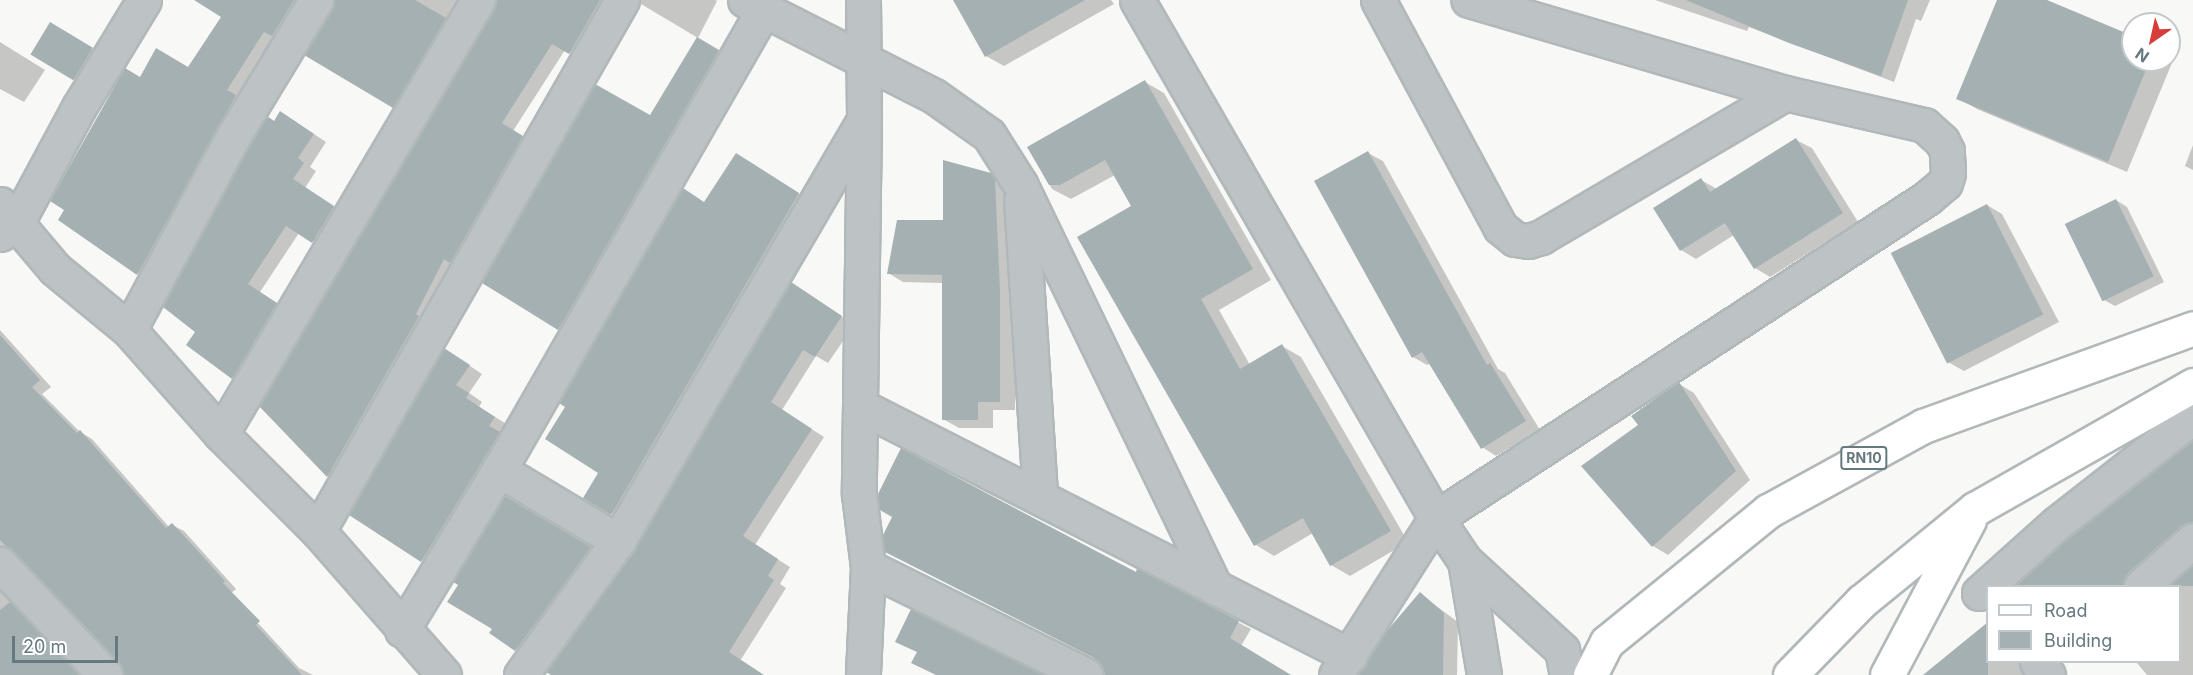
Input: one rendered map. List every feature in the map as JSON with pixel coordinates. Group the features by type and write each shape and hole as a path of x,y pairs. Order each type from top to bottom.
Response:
{"main road":[{"name":"RN10","path":"1590,675 1607,642 1768,512 1923,426 2193,328"},
{"path":"1790,675 1862,601 1975,509 2192,398"},
{"path":"1887,675 1975,509"}],"street":[{"path":"129,330 234,135 316,0"},
{"path":"221,434 478,0"},
{"path":"318,531 622,0"},
{"path":"863,0 864,118 859,494 868,567 863,675"},
{"path":"1137,0 1436,518 1465,561 1562,650 1567,675"},
{"path":"1378,0 1500,227 1515,239 1528,241 1540,237 1785,93"},
{"path":"860,406 1215,587 1343,665 1436,518 1836,258 1927,198 1945,183 1948,172 1947,151 1935,133 1924,126 1785,93 1468,0"},
{"path":"141,1 79,107 5,220 55,269 129,330 221,434 318,531 402,630 444,675"},
{"path":"402,630 499,470 754,5 934,96 989,135 1020,184 1215,587"},
{"path":"521,675 618,541 864,118"},
{"path":"1020,184 1040,497"},
{"path":"1996,585 2056,524 2186,422 2192,398"},
{"path":"499,470 618,541"},
{"path":"2142,585 2193,540"},
{"path":"1465,561 1484,675"},
{"path":"0,564 105,675"},
{"path":"868,567 1086,675"},
{"path":"1934,590 1983,598"}],"building":[{"path":"194,0 294,0 272,36 264,32 227,90 236,95 137,275 58,220 64,210 50,201 125,68 140,77 156,48 188,67 221,17"},
{"path":"335,0 415,0 446,18 393,108 304,55 332,10"},
{"path":"497,0 600,0 569,54 552,44 502,123 523,136 450,263 444,259 416,314 419,316 327,477 259,406 494,10"},
{"path":"953,0 1085,0 985,57"},
{"path":"1686,0 1908,0 1881,76 1789,43"},
{"path":"1997,0 2047,0 2121,31 2121,72 2145,72 2108,162 1956,99"},
{"path":"50,22 93,48 73,80 30,55"},
{"path":"697,37 719,50 558,330 482,283 595,84 650,115"},
{"path":"1145,80 1253,269 1201,299 1240,369 1282,344 1391,531 1330,566 1303,518 1254,546 1077,237 1131,206 1105,160 1060,185 1049,185 1027,147"},
{"path":"280,111 314,134 298,158 304,163 293,179 334,206 312,243 286,226 248,284 277,303 232,379 186,345 195,332 163,307 250,144 267,116 274,121"},
{"path":"1796,138 1843,213 1754,269 1725,223 1680,251 1653,208 1701,178 1710,192"},
{"path":"1368,151 1487,365 1490,363 1526,421 1481,449 1422,352 1412,358 1314,181"},
{"path":"736,153 799,193 611,515 583,498 598,473 545,439 565,407 559,403 683,188 704,202"},
{"path":"943,160 991,173 995,179 1000,291 1000,402 978,402 978,420 942,420 942,275 887,274 897,220 943,220"},
{"path":"2116,199 2154,276 2102,301 2065,224"},
{"path":"1987,204 2043,314 1947,364 1891,253"},
{"path":"791,282 842,316 815,357 803,350 771,402 812,429 743,536 778,559 768,576 774,580 729,652 764,675 551,675 546,672 634,550"},
{"path":"0,335 40,380 32,387 77,433 80,430 166,528 172,523 225,581 223,583 260,621 256,625 302,675 123,675 119,662 0,540"},
{"path":"444,348 470,365 456,385 469,393 466,398 495,417 489,426 500,432 421,562 349,515"},
{"path":"1679,382 1736,471 1652,547 1581,466 1638,425 1631,416"},
{"path":"2193,440 2193,522 2181,526 2129,572 2123,585 2015,585 2068,538"},
{"path":"901,448 1136,572 1137,568 1239,621 1230,638 1291,675 1105,675 1102,665 1094,658 885,552 883,535 892,517 880,510 878,494"},
{"path":"505,496 591,547 515,651 489,633 492,629 447,602 458,585 453,582"},
{"path":"2193,565 2193,586 2170,585"},
{"path":"1420,592 1444,613 1443,675 1358,675 1386,632"},
{"path":"10,602 79,675 0,675 0,610"},
{"path":"911,609 1044,675 936,675 911,663 917,652 895,642"},
{"path":"1986,624 1988,675 1923,675"}]}
